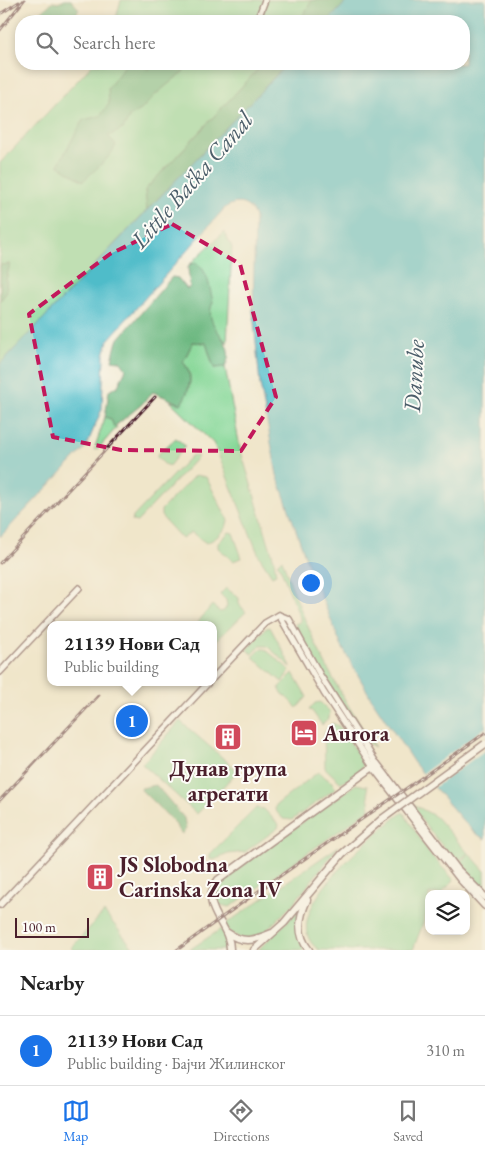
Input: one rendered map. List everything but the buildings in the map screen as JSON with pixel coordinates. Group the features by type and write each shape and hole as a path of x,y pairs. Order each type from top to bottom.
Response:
{"main road":[{"path":"254,950 276,930 348,848 382,819 485,744"},
{"path":"375,765 458,869 485,897"},
{"path":"375,765 434,846 485,906"},
{"path":"230,950 230,940 213,910 211,901 212,892 218,880 375,765"},
{"path":"309,950 303,942 300,922 313,888"},
{"path":"225,931 244,941 254,940 276,930"}],"street":[{"path":"259,15 265,0"},
{"path":"48,621 79,588"},
{"path":"217,674 265,623 279,615 286,620 375,765"},
{"path":"0,672 47,622"},
{"path":"0,905 205,686"}],"highlighted area":[{"path":"172,224 240,264 276,397 241,451 121,450 53,437 29,314 110,254"}],"green space":[{"path":"71,0 79,9 76,15 38,15 52,2 58,3"},
{"path":"121,0 312,0 303,15 117,15"},
{"path":"312,0 348,0 334,15 303,15"},
{"path":"87,70 257,70 145,190 147,210 0,364 0,163"},
{"path":"122,70 184,71 155,95 141,110 130,116 123,129 108,136 116,145 106,160 83,181 58,165 83,120 100,116 109,104 108,88"},
{"path":"257,70 281,70 147,210 145,190"},
{"path":"224,232 232,247 227,343 211,323 196,263 190,264"},
{"path":"196,263 206,275 213,302 210,312 212,320 228,349 225,367 214,368 206,343 193,342 183,362 189,372 190,382 181,404 153,392 141,405 114,427 111,419 105,417 109,391 118,386 126,369 120,361 112,360 117,341 172,277 178,278 187,289 190,287 188,268 190,264"},
{"path":"10,264 6,280 7,292 0,301 0,265"},
{"path":"193,342 206,343 214,368 225,367 240,448 274,560 276,574 272,576 259,556 214,444 170,401 181,404 189,388 189,372 183,362"},
{"path":"105,417 111,419 114,427 117,427 97,450 94,450"},
{"path":"176,438 185,446 169,466 156,456"},
{"path":"192,455 198,457 137,522 132,521 133,517"},
{"path":"195,475 206,477 228,520 226,528 214,539 206,543 191,532 182,539 161,516 161,510"},
{"path":"229,532 233,533 242,558 233,561 218,548 218,543"},
{"path":"282,559 300,609 322,656 346,702 375,747 366,742 320,670 295,624 300,622 300,618 280,567 277,564"},
{"path":"226,588 239,598 239,604 246,612 217,640 217,621 199,621 212,605 220,612 224,611 227,606 226,600 220,594"},
{"path":"270,627 291,667 267,646 260,646 253,654 247,649 266,628"},
{"path":"261,649 265,649 290,670 282,682 253,657"},
{"path":"293,673 307,697 297,708 281,692 279,687"},
{"path":"320,702 330,712 329,718 322,725 312,711 309,710 315,703"},
{"path":"180,721 238,771 197,814 142,764"},
{"path":"332,723 339,726 364,762 358,772 344,782 340,782 325,768 324,733"},
{"path":"318,772 333,783 335,789 292,820 283,819 275,810 276,805"},
{"path":"356,784 367,786 370,809 230,907 220,905 216,899 220,882"},
{"path":"156,785 184,818 186,829 182,834 175,823 141,790 141,788"},
{"path":"413,804 436,817 468,853 456,863 411,807"},
{"path":"256,808 264,809 279,825 278,828 245,852 228,854 214,860 210,858 210,854"},
{"path":"403,812 430,854 454,880 445,890 425,890 425,918 413,950 319,950 308,935 308,917 317,897 333,876 372,837"},
{"path":"339,846 293,904 264,933 243,940 227,930 224,925"},
{"path":"469,853 485,871 485,894 458,864"},
{"path":"299,910 296,929 304,950 258,950"},
{"path":"104,912 135,950 73,950 71,948"},
{"path":"221,929 229,950 189,950"}],"water":[{"path":"348,0 485,0 485,839 475,833 463,821 414,763 371,698 341,645 306,559 277,475 260,384 253,310 255,217 246,205 237,203 224,209 108,340 104,355 102,409 86,447 0,537 0,364 281,70 470,70 470,15 334,15"}],"pier":[{"path":"485,728 485,750 432,789 421,775"}],"railway":[{"path":"0,30 24,0"},
{"path":"0,14 19,2"},
{"path":"0,563 155,397"},
{"path":"0,800 99,695"},
{"path":"177,950 485,733"}],"place":[{"name":"21139 Нови Сад","path":"132,721"},
{"name":"Aurora","path":"304,733"},
{"name":"Дунав група агрегати","path":"228,737"},
{"name":"JS Slobodna Carinska Zona IV","path":"100,877"}],"water label":[{"name":"Little Bačka Canal","path":"192,180"},
{"name":"Danube","path":"414,376"}]}
